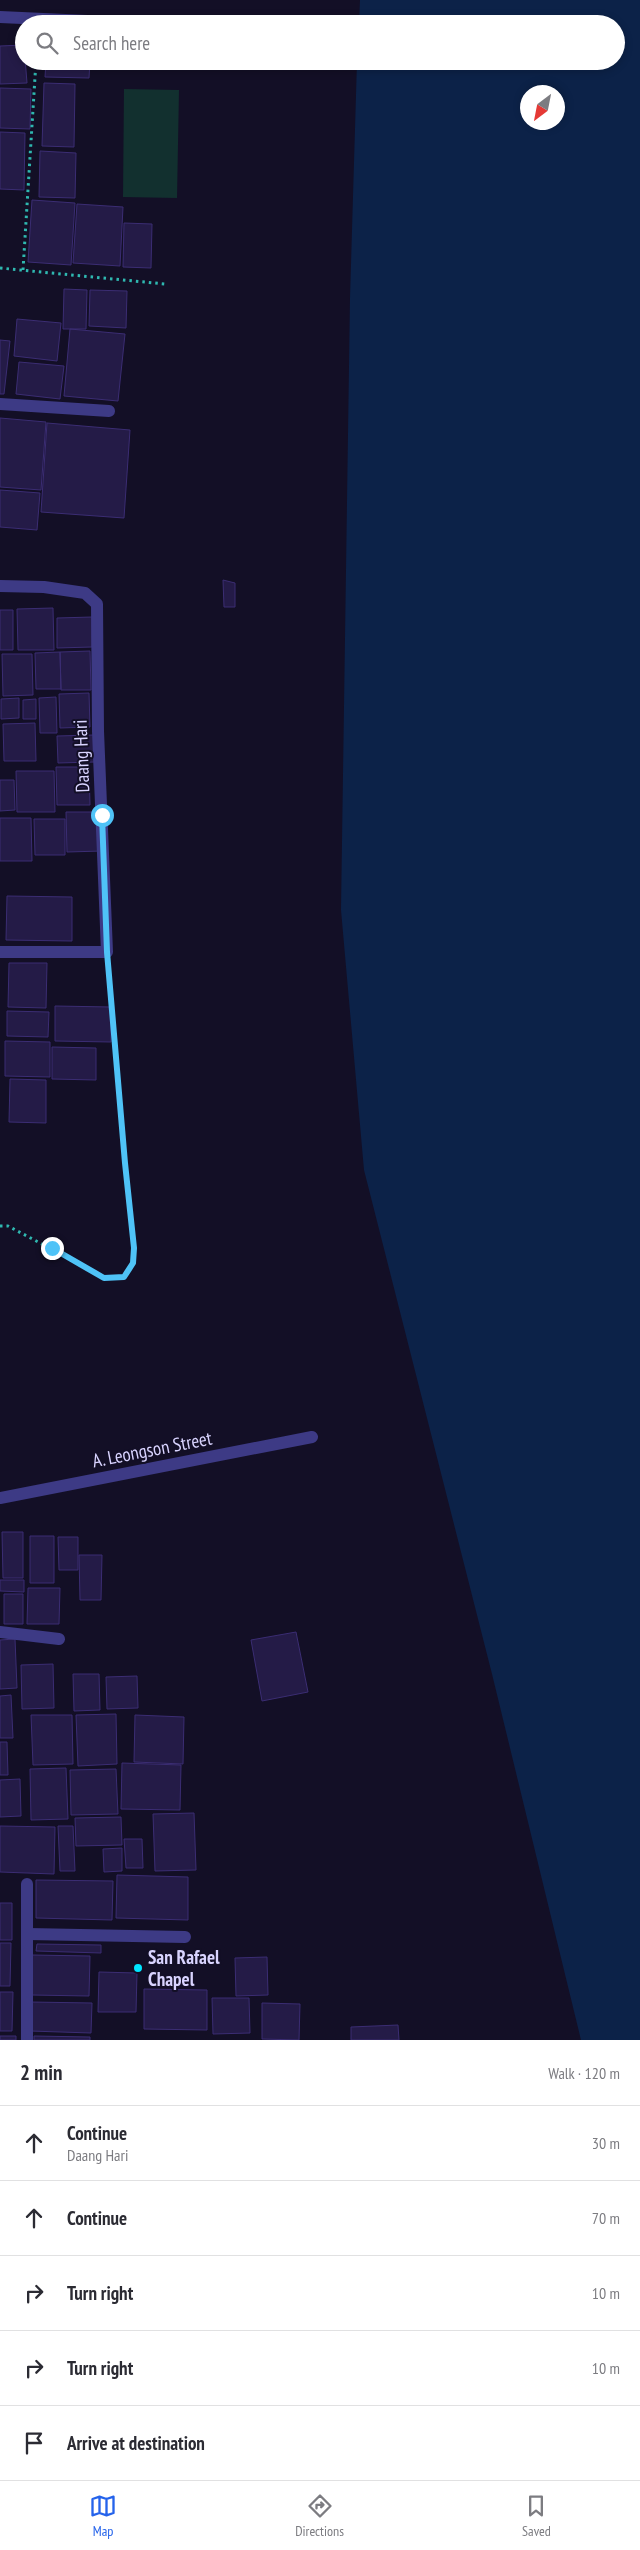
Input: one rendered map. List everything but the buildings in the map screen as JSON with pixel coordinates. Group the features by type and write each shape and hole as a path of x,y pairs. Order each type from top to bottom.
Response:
{"street":[{"path":"0,18 15,19"},
{"path":"0,404 109,411"},
{"name":"Daang Hari","path":"0,586 44,587 85,593 97,604 98,731 107,952"},
{"path":"0,952 107,952"},
{"name":"A. Leongson Street","path":"0,1498 312,1437"},
{"path":"0,1632 59,1639"},
{"path":"27,1884 27,2040"},
{"path":"28,1934 185,1936"}],"path":[{"path":"23,270 35,70"},
{"path":"0,268 165,284"},
{"path":"0,1226 8,1226 104,1278 124,1277 133,1263 134,1248 107,952"}],"green space":[{"path":"124,89 179,90 177,198 123,197"}],"water":[{"path":"360,0 640,0 640,2040 581,2040 492,1674 364,1170 341,910 350,298 357,70 625,70 625,15 359,15"}],"place":[{"name":"San Rafael Chapel","path":"138,1968"}],"route":[{"path":"52,1248 104,1278 124,1277 133,1263 134,1248 127,1188 107,952 102,815"}]}
